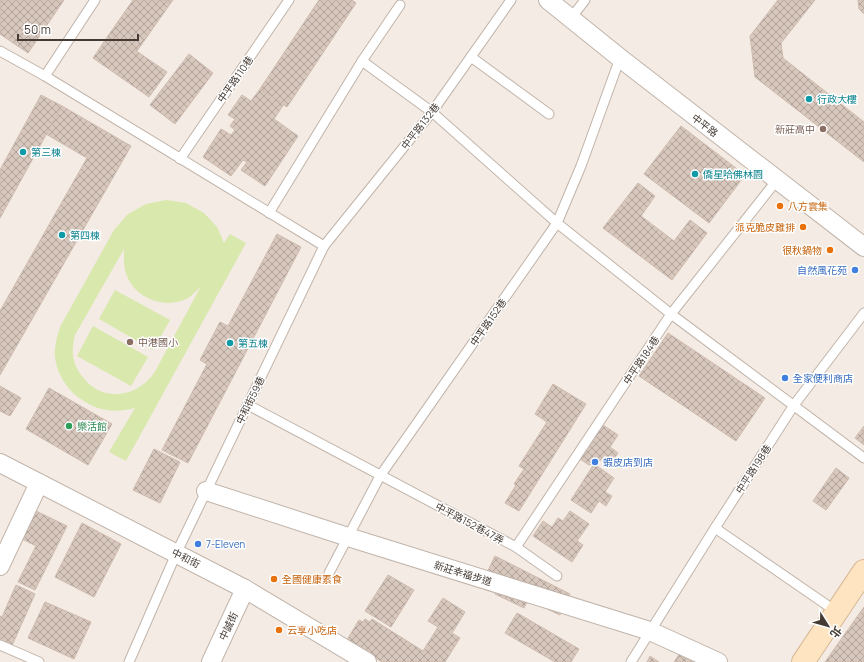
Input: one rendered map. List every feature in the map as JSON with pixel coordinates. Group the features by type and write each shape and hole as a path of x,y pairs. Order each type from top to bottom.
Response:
{"street":[{"name":"中平路","path":"548,0 620,58 864,247"},
{"name":"中和街","path":"0,462 245,589 367,662"},
{"path":"0,566 39,483"},
{"name":"新莊幸福步道","path":"206,491 650,631 718,662"},
{"path":"802,662 864,571"},
{"name":"中誠街","path":"211,662 245,589"}],"lane":[{"path":"45,76 95,0"},
{"name":"中平路110巷","path":"180,159 289,0"},
{"name":"中平路132巷","path":"324,246 432,112 511,0"},
{"path":"570,18 585,0"},
{"path":"269,213 362,61 400,5"},
{"path":"0,51 45,76 324,246"},
{"path":"471,57 549,114"},
{"name":"中平路152巷","path":"329,572 380,476 558,223 581,166 620,58"},
{"path":"362,61 432,112 558,223 671,314 864,458"},
{"name":"中平路184巷","path":"516,548 671,314 777,180"},
{"name":"中和街59巷","path":"129,662 176,554 324,246"},
{"name":"中平路198巷","path":"631,662 794,405 864,313"},
{"name":"中平路152巷47弄","path":"248,404 516,548 557,576"},
{"path":"715,528 837,612"},
{"path":"0,645 39,662"}],"green space":[{"path":"166,200 186,203 204,213 217,227 224,243 230,234 246,243 126,461 109,452 135,408 110,411 97,408 80,399 66,385 61,376 57,367 55,350 60,327 114,230 128,214 146,204","holes":["124,249 124,262 127,276 131,284 144,296 153,300 170,303 190,297 201,286 154,374 135,390 127,393 110,394 94,388 82,376 74,360 73,348 75,335"]},
{"path":"115,290 170,320 153,350 99,319"},
{"path":"93,326 148,357 131,386 77,356"}],"building":[{"path":"0,0 64,0 28,53 0,34"},
{"path":"133,0 164,0 170,4 137,51 110,33"},
{"path":"164,0 173,0 170,4"},
{"path":"319,0 352,0 356,3 287,107 260,89"},
{"name":"行政大樓","path":"778,0 815,0 781,43 783,58 864,122 864,162 755,77 750,36"},
{"path":"858,0 864,0 864,14 859,9"},
{"path":"110,33 167,72 149,97 93,58"},
{"path":"189,54 213,73 175,124 150,105"},
{"path":"260,89 284,104 274,119 298,136 265,186 241,170 247,162 243,160 231,176 203,157 221,129 231,135 235,130 230,126 235,119 228,115 242,95 251,101"},
{"name":"第三棟","path":"41,95 62,106 0,218 0,170"},
{"name":"第四棟","path":"62,106 131,146 0,375 0,311 87,158 46,134"},
{"name":"僑星哈佛林園","path":"681,126 745,175 709,223 644,174"},
{"path":"638,183 655,196 641,216 674,241 690,220 707,233 672,280 603,228"},
{"name":"第五棟","path":"277,234 301,247 188,463 162,450 207,364 200,360 220,322 228,326"},
{"path":"668,333 765,398 736,441 639,376"},
{"path":"553,384 586,404 519,511 505,503 516,485 514,484 524,469 519,466 547,422 535,414"},
{"path":"0,386 21,398 10,416 0,411"},
{"name":"樂活館","path":"49,388 112,424 88,465 26,429"},
{"path":"600,423 618,435 610,447 618,453 611,463 602,458 600,461 589,465 577,457"},
{"path":"864,426 864,445 855,438"},
{"path":"154,449 180,462 160,503 133,490"},
{"path":"594,464 614,478 605,492 612,496 606,506 599,501 591,513 571,500"},
{"path":"836,468 849,478 826,510 813,501"},
{"path":"34,510 67,526 35,590 18,582 36,546 20,538"},
{"path":"570,511 589,524 577,541 583,545 572,562 533,536 543,521 552,527 558,518 563,521"},
{"path":"82,523 121,544 94,597 55,577"},
{"path":"495,556 570,594 560,615 528,600 524,608 495,594 500,585 485,577"},
{"path":"388,575 414,590 391,627 365,611"},
{"path":"16,585 35,594 10,650 0,645 0,616 2,617"},
{"path":"443,598 465,612 452,633 460,638 445,662 382,662 347,640 359,620 363,622 365,619 370,622 372,619 423,651 438,627 428,621"},
{"path":"45,602 91,622 74,659 28,638"},
{"path":"864,607 864,662 825,662"},
{"path":"517,613 579,649 571,662 555,662 505,633"},
{"path":"682,650 701,662 674,662"},
{"path":"650,656 659,662 647,662"}],"place":[{"name":"行政大樓","path":"809,99"},
{"name":"新莊高中","path":"823,129"},
{"name":"第三棟","path":"23,152"},
{"name":"僑星哈佛林園","path":"695,174"},
{"name":"八方雲集","path":"780,206"},
{"name":"派克脆皮雞排","path":"803,227"},
{"name":"第四棟","path":"62,235"},
{"name":"很秋鍋物","path":"830,250"},
{"name":"自然風花苑","path":"855,270"},
{"name":"中港國小","path":"130,342"},
{"name":"第五棟","path":"230,343"},
{"name":"全家便利商店","path":"785,378"},
{"name":"樂活館","path":"69,426"},
{"name":"蝦皮店到店","path":"595,462"},
{"name":"7-Eleven","path":"198,544"},
{"name":"全國健康素食","path":"274,579"},
{"name":"云享小吃店","path":"279,630"}]}
